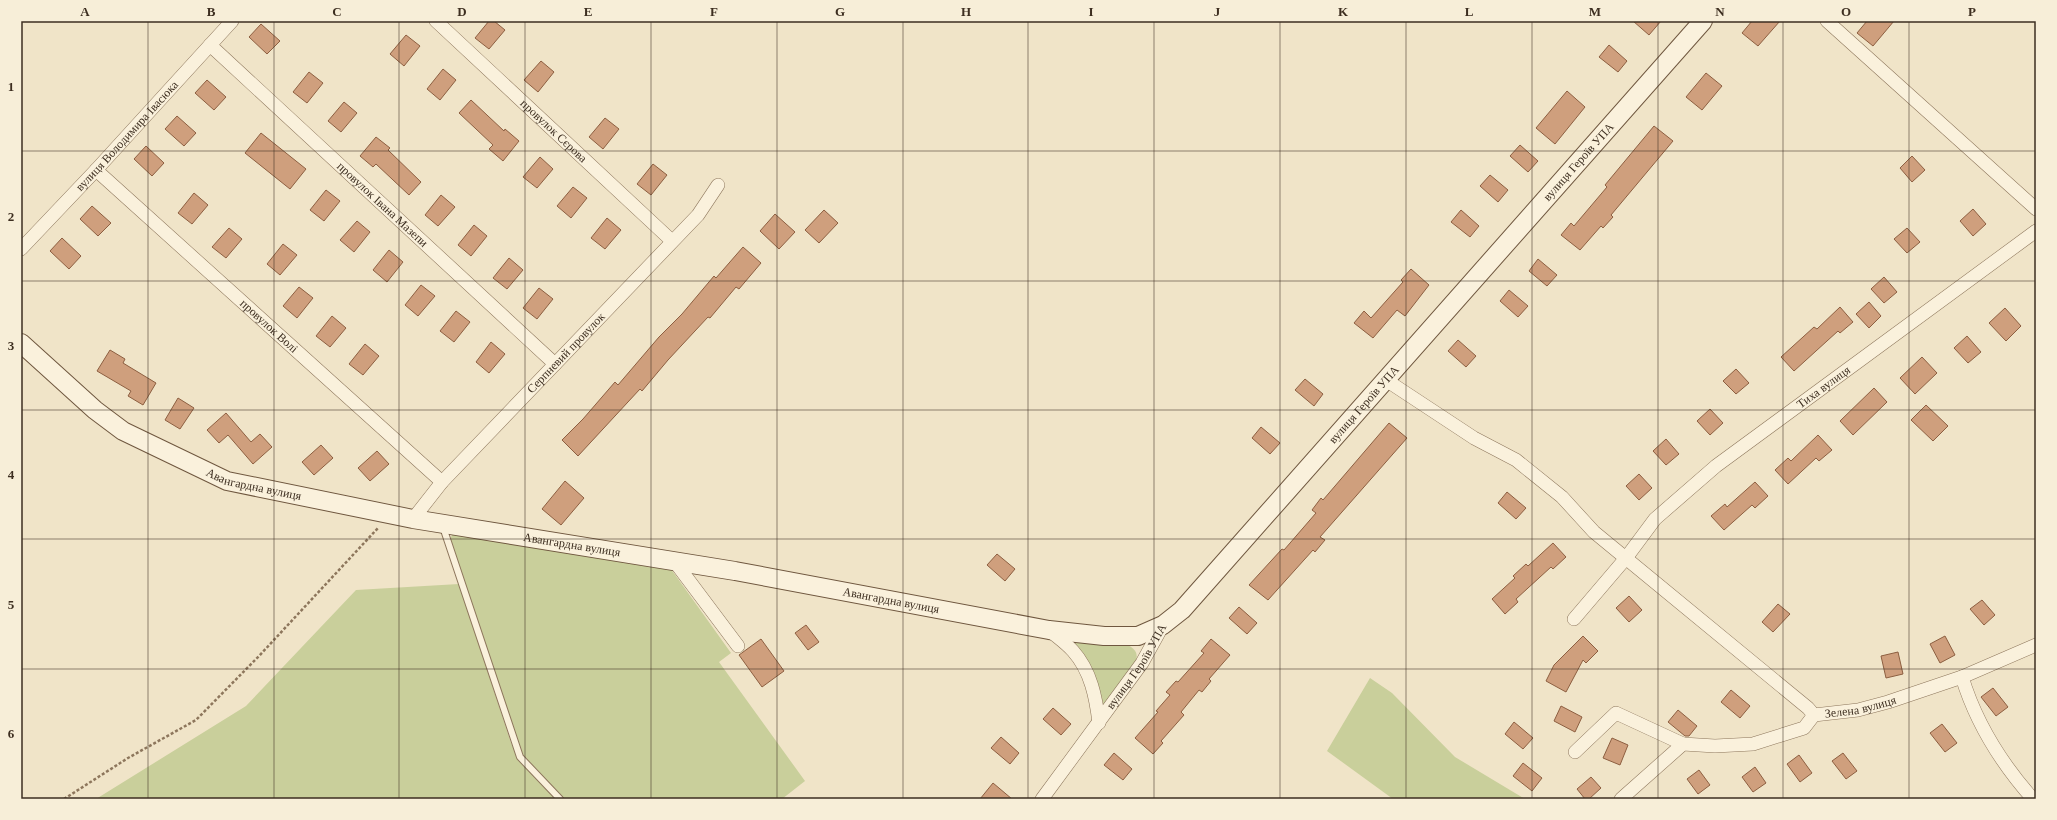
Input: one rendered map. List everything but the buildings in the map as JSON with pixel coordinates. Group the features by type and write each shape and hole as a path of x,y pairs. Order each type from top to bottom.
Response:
{"street":[{"name":"вулиця Володимира Івасюка","path":"21,249 96,170 232,21"},
{"name":"провулок Сєрова","path":"436,21 672,241"},
{"name":"вулиця Героїв УПА","path":"1042,799 1142,663 1163,626 1182,610 1703,21"},
{"path":"1827,21 2036,209"},
{"name":"провулок Івана Мазепи","path":"210,45 555,364"},
{"name":"провулок Волі","path":"96,170 442,482"},
{"name":"Серпневий провулок","path":"413,519 442,482 698,215 718,185"},
{"name":"Тиха вулиця","path":"1574,619 1626,558 1655,519 1716,466 2036,232"},
{"name":"Авангардна вулиця","path":"21,343 95,410 123,431 227,481 413,519 743,572 1049,630 1104,636 1138,636 1163,626"},
{"path":"1386,380 1474,438 1516,460 1562,497 1594,532 1808,708 1814,715"},
{"path":"675,562 738,646"},
{"path":"1049,630 1073,651 1088,673 1096,698 1099,723"},
{"name":"Зелена вулиця","path":"1574,752 1616,713 1683,744 1715,746 1753,744 1804,728 1814,715 1858,710 1962,677 2036,645"},
{"path":"1962,677 1970,704 1994,747 2014,778 2033,799"},
{"path":"1621,799 1683,744"}],"lane":[{"path":"442,523 520,757 560,799"}],"path":[{"path":"64,799 128,758 196,720 259,656 390,514"}],"green space":[{"path":"453,533 671,569 731,653 719,662 805,781 782,799 564,799 523,755 451,542"},
{"path":"459,584 511,743 518,758 557,799 96,799 246,706 356,590"},
{"path":"1067,640 1128,645 1136,652 1136,662 1103,712"},
{"path":"1370,678 1392,693 1455,757 1525,799 1393,799 1327,751"}]}
